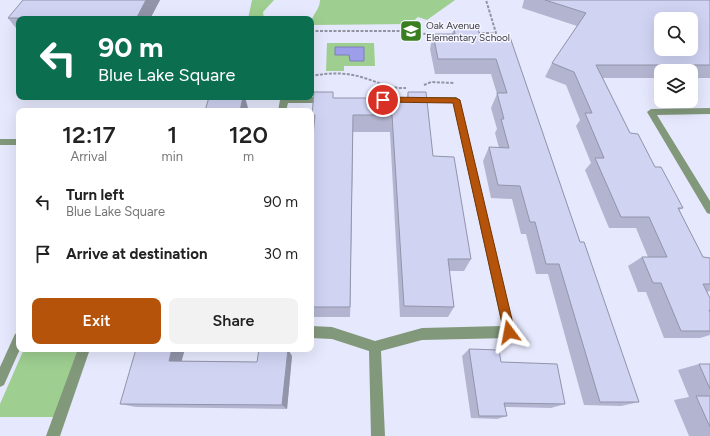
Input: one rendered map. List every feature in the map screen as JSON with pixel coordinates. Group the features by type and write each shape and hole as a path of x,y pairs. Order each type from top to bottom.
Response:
{"street":[{"path":"284,100 334,100"},
{"path":"314,332 332,332 375,347 422,334 509,332 456,100 403,100"},
{"path":"710,111 651,112 710,210"},
{"path":"0,142 16,142"},
{"path":"0,381 16,345"},
{"path":"375,347 378,436"},
{"path":"53,436 83,352"}],"path":[{"path":"472,33 496,33 486,0"},
{"path":"314,31 399,31 441,35"},
{"path":"314,76 332,73 360,77 400,89 413,87"},
{"path":"419,87 431,82 454,83"}],"green space":[{"path":"252,0 274,0 263,12 264,16 249,16"},
{"path":"320,0 455,0 427,20 418,17 410,24 314,25 313,16 320,4"},
{"path":"327,43 374,43 375,66 344,66 344,71 326,71"},
{"path":"23,352 85,352 60,417 0,417 0,404"}],"water":[{"path":"335,47 364,47 364,61 350,61 349,55 335,55"}],"building":[{"path":"23,0 146,0 138,16 16,16 16,18 8,18"},
{"path":"545,0 710,0 710,65 596,65 630,133 638,134 655,167 661,167 683,208 678,208 703,257 710,258 710,284 703,284 710,298 710,331 681,331 661,283 653,283 642,257 667,257 649,217 621,217 595,158 604,158 585,113 592,113 574,72 552,63 586,13"},
{"path":"454,28 478,28 480,37 510,37 580,242 584,242 639,402 600,402 559,264 546,264 535,222 530,222 520,186 498,185 489,147 509,148 501,119 504,119 497,93 507,93 496,59 438,59 433,34 455,34"},
{"path":"314,92 333,92 333,98 408,98 408,92 426,92 433,156 454,157 471,259 448,259 454,307 404,306 392,115 353,115 350,307 314,307 315,115 314,108 313,108"},
{"path":"208,100 242,100 241,108 206,108"},
{"path":"469,349 499,350 501,362 557,364 565,404 504,403 507,416 479,416"},
{"path":"135,352 171,352 169,361 257,362 259,352 288,352 282,405 120,404"},
{"path":"699,364 710,364 710,389"},
{"path":"696,396 710,396 710,427"}],"place":[{"name":"Oak Avenue Elementary School","path":"411,31"}],"route":[{"path":"383,100 456,100 509,332"}]}
